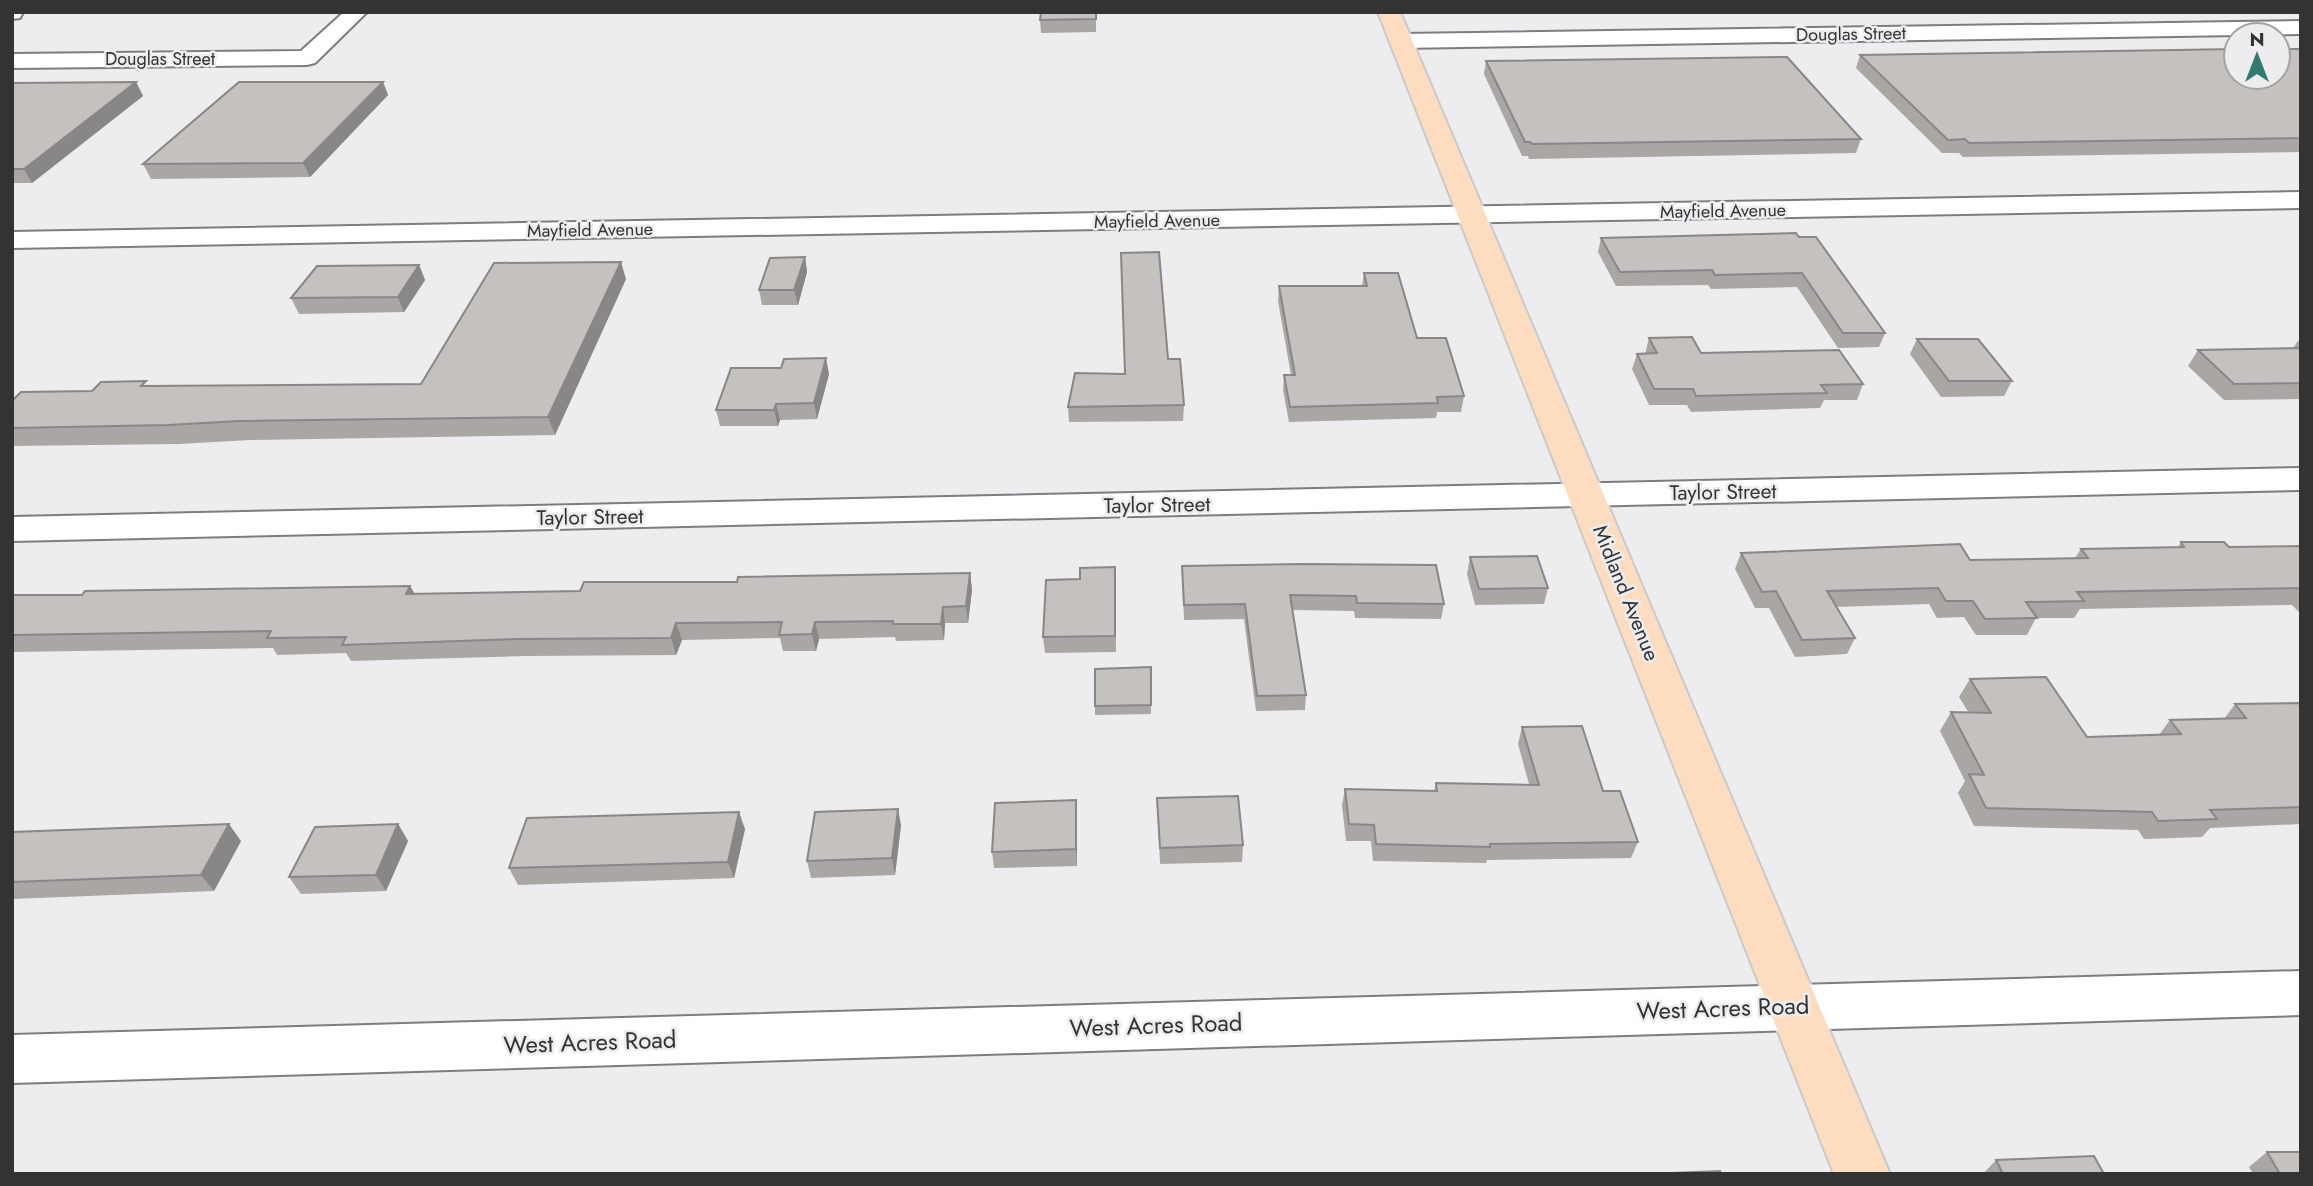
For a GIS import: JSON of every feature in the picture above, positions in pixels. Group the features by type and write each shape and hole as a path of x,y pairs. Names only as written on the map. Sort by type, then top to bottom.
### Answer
{"main road":[{"name":"Midland Avenue","path":"1395,27 1862,1174"}],"street":[{"name":"Douglas Street","path":"12,61 307,58 357,12"},
{"name":"Douglas Street","path":"1395,27 2301,27"},
{"name":"Mayfield Avenue","path":"12,240 2301,200"},
{"name":"Taylor Street","path":"12,529 2301,479"},
{"name":"West Acres Road","path":"12,1059 2301,993"}],"building":[{"path":"1041,12 1096,12 1096,19 1040,20"},
{"path":"2222,49 2222,91 2292,91 2292,49 2301,49 2301,138 1969,143 1965,139 1948,140 1860,55"},
{"path":"1787,57 1861,139 1532,144 1525,142 1486,61"},
{"path":"136,82 24,169 12,169 12,83"},
{"path":"239,82 383,82 303,163 143,164"},
{"path":"1796,233 1799,237 1816,237 1885,333 1843,333 1802,273 1715,275 1712,270 1620,272 1601,238"},
{"path":"1159,252 1168,359 1180,359 1184,405 1068,407 1075,373 1125,374 1121,253"},
{"path":"805,257 794,290 759,290 770,258"},
{"path":"621,262 548,417 239,421 12,428 12,401 21,392 92,391 101,382 146,381 141,386 421,384 494,263"},
{"path":"419,265 398,297 291,298 317,266"},
{"path":"1364,273 1398,273 1417,338 1446,338 1464,396 1437,397 1438,403 1290,407 1284,375 1295,375 1279,286 1367,286"},
{"path":"1692,337 1701,353 1839,350 1863,384 1821,385 1827,393 1696,396 1693,389 1654,389 1637,354 1657,353 1649,338"},
{"path":"1917,339 1978,339 2012,381 1949,381"},
{"path":"2301,348 2301,383 2234,384 2198,350"},
{"path":"826,358 814,403 776,404 774,410 716,410 731,368 781,368 784,359"},
{"path":"2181,542 2224,542 2229,547 2301,546 2301,588 2077,592 2084,601 2026,602 2037,618 1985,619 1973,601 1946,601 1938,588 1827,591 1855,638 1802,640 1776,591 1762,592 1741,553 1960,544 1970,560 2088,558 2081,549 2184,547"},
{"path":"1537,556 1548,588 1479,589 1470,557"},
{"path":"1436,565 1444,604 1357,603 1356,596 1290,595 1306,695 1257,696 1245,604 1184,605 1182,566"},
{"path":"1115,567 1115,636 1043,637 1046,580 1080,579 1080,568"},
{"path":"970,573 966,606 943,607 941,624 893,624 893,621 815,622 812,634 779,635 782,622 676,623 671,638 519,639 342,645 346,637 267,638 271,631 12,635 12,595 82,595 85,591 410,586 406,594 580,591 584,582 737,582 738,577"},
{"path":"1151,667 1151,705 1095,706 1095,669"},
{"path":"2046,677 2087,737 2181,734 2170,720 2246,718 2235,704 2301,703 2301,807 2210,810 2217,819 2158,821 2152,812 1986,808 1969,774 1984,775 1951,712 1991,713 1970,679"},
{"path":"1582,726 1603,791 1620,791 1638,842 1490,844 1490,847 1376,844 1374,825 1349,824 1345,789 1437,791 1436,783 1539,785 1522,727"},
{"path":"1238,796 1243,845 1160,848 1157,798"},
{"path":"1076,800 1076,849 992,852 995,803"},
{"path":"898,809 892,858 807,861 815,812"},
{"path":"739,812 728,862 509,868 527,818"},
{"path":"229,824 201,875 12,882 12,832"},
{"path":"398,824 376,875 289,877 315,827"},
{"path":"2267,1152 2301,1152 2301,1174 2280,1174"},
{"path":"2094,1156 2104,1174 2003,1174 1996,1160"},
{"path":"1720,1171 1721,1174 1646,1174"}]}
